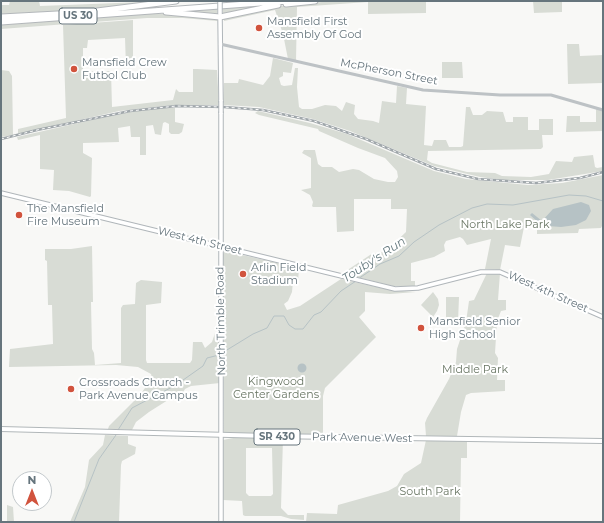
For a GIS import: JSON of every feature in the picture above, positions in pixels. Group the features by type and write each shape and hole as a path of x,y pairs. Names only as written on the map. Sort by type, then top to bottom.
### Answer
{"highway":[{"path":"97,11 176,1"},
{"name":"US 30","path":"1,16 248,1"},
{"name":"US 30","path":"1,23 288,1"},
{"path":"131,12 164,12 220,16 278,5 315,1"}],"main road":[{"path":"220,1 220,44"},
{"name":"North Trimble Road","path":"220,44 220,247 222,366 221,522"},
{"name":"West 4th Street","path":"1,193 395,288 413,289 481,272 498,272 510,275 603,317"},
{"name":"Park Avenue West","path":"1,429 221,435 603,441"}],"street":[{"name":"McPherson Street","path":"220,44 423,90 551,95 603,110"}],"green space":[{"path":"10,1 39,1 40,6 169,1 97,9 1,14 1,5 9,5"},
{"path":"332,1 426,1 426,13 368,14 368,2 297,7 296,61 288,59 283,34 275,10 224,21 224,18 271,7"},
{"path":"533,1 562,1 562,12 534,13"},
{"path":"274,4 224,14 223,13 223,8"},
{"path":"217,8 217,14 171,11"},
{"path":"147,14 174,14 217,19 217,21 183,18 147,18 1,29 1,25"},
{"name":"Mansfield Crew Futbol Club","path":"133,20 133,67 126,67 125,38 88,40 87,48 83,48 83,71 111,71 112,107 173,100 176,89 179,92 193,92 193,69 217,70 219,105 174,105 119,111 18,134 18,129 66,118 63,25"},
{"path":"567,44 579,44 580,56 603,55 603,83 568,84"},
{"path":"273,58 293,63 291,73 283,72 283,76 279,78 281,85 292,85 295,68 298,68 297,87 299,107 302,109 312,109 325,105 336,106 342,111 346,102 355,105 354,114 358,119 379,123 382,101 396,103 397,86 407,88 406,104 426,106 424,145 432,146 434,140 446,140 449,147 463,146 466,107 470,107 473,115 482,115 487,111 503,112 506,122 513,122 513,117 528,117 528,130 539,130 539,119 553,119 553,135 542,135 543,147 541,149 428,151 427,160 432,163 467,172 495,173 502,176 531,177 549,174 556,161 572,162 574,157 593,155 595,167 603,167 603,171 548,180 503,180 480,177 434,166 350,131 313,119 259,107 223,105 224,83 238,83 239,79 263,85 270,76"},
{"path":"442,62 462,62 463,78 442,78"},
{"path":"1,70 9,71 12,76 13,135 1,137"},
{"path":"175,108 175,122 184,124 182,132 179,134 171,134 169,132 169,124 165,122 163,123 161,135 155,134 153,125 146,126 146,155 140,155 140,137 131,137 130,126 118,128 119,142 83,143 83,153 92,158 90,197 69,191 53,190 54,170 40,169 40,135 18,140 17,137 130,112"},
{"path":"596,109 603,111 603,131 566,132 567,116 580,116 580,122 596,122"},
{"name":"North Lake Park","path":"258,111 310,123 347,134 434,171 466,179 528,185 562,183 603,175 603,224 601,228 579,229 578,233 537,234 537,227 524,227 520,247 505,245 500,270 485,269 491,239 467,245 460,237 446,241 444,245 445,251 434,257 411,263 411,281 415,281 415,286 392,286 346,274 349,269 373,253 380,253 388,249 406,232 407,209 391,209 391,199 354,199 354,231 337,232 336,207 313,207 313,202 310,195 301,190 311,188 311,158 302,153 304,150 315,150 318,164 322,167 332,167 339,172 353,169 359,170 374,179 388,182 395,182 398,177 397,171 385,158 358,148 319,131 318,129 255,113"},
{"path":"92,246 92,349 94,353 95,365 121,363 121,308 123,305 135,304 136,283 141,280 162,282 161,303 146,305 147,363 190,363 192,360 193,342 202,342 205,348 212,342 215,333 219,333 220,383 191,386 185,389 179,399 168,400 149,412 136,422 132,430 108,429 109,426 140,395 152,378 151,374 138,367 116,365 9,367 10,349 53,344 52,305 48,305 47,261 45,260 45,249 71,249"},
{"name":"Kingwood Center Gardens","path":"225,251 299,268 298,282 293,281 292,292 288,301 284,304 287,310 300,306 341,279 390,290 416,292 390,294 365,292 365,311 359,317 376,337 325,388 323,396 323,435 240,434 224,432 223,254"},
{"name":"Middle Park","path":"487,273 500,273 498,300 506,300 506,310 501,311 497,321 495,353 498,358 497,380 505,380 505,391 471,393 466,395 461,412 457,436 426,436 425,423 427,418 449,379 456,362 457,349 466,322 469,301 474,300"},
{"path":"433,292 438,299 439,305 433,317 421,305"},
{"path":"446,297 459,297 458,322 446,321"},
{"path":"105,435 128,436 128,444 136,447 135,454 122,461 121,465 119,522 70,522 85,487 89,460 103,445"},
{"path":"238,437 283,438 281,508 288,515 304,515 304,520 291,519 281,516 245,516 243,515 242,501 223,500 223,440","holes":["246,448 272,448 273,494 271,496 249,496 246,493"]},
{"name":"South Park","path":"426,440 467,441 467,458 461,458 460,522 306,522 307,513 337,514 338,505 388,491 397,486 404,474 421,463"},
{"path":"7,505 12,507 14,522 7,522"}],"shaded area":[{"path":"581,202 589,205 591,211 586,220 576,225 561,227 548,226 538,222 530,215 532,213 542,221 553,209"},
{"path":"300,364 304,364 306,368 304,372 300,372 298,370 298,366"}],"waterway":[{"name":"Touby's Run","path":"358,279 380,264 399,256 414,242 439,225 472,208 487,204 513,205 569,195 586,196 603,201"},
{"name":"Touby's Run","path":"222,353 253,334 267,328 274,316 284,316 289,325 295,329 303,329 314,315 321,312 341,291 356,281"},
{"name":"Touby's Run","path":"118,430 132,408 176,385 203,366 207,358 219,355"},
{"name":"Touby's Run","path":"74,522 99,459 116,435"}],"railway":[{"path":"1,139 130,111 176,106 224,107 263,110 314,121 366,139 436,169 478,179 536,183 580,178 603,172"}],"place":[{"name":"Mansfield First Assembly Of God","path":"259,28"},
{"name":"Mansfield Crew Futbol Club","path":"74,69"},
{"name":"The Mansfield Fire Museum","path":"19,215"},
{"name":"Arlin Field Stadium","path":"243,274"},
{"name":"Mansfield Senior High School","path":"421,328"},
{"name":"Crossroads Church - Park Avenue Campus","path":"71,389"}]}
